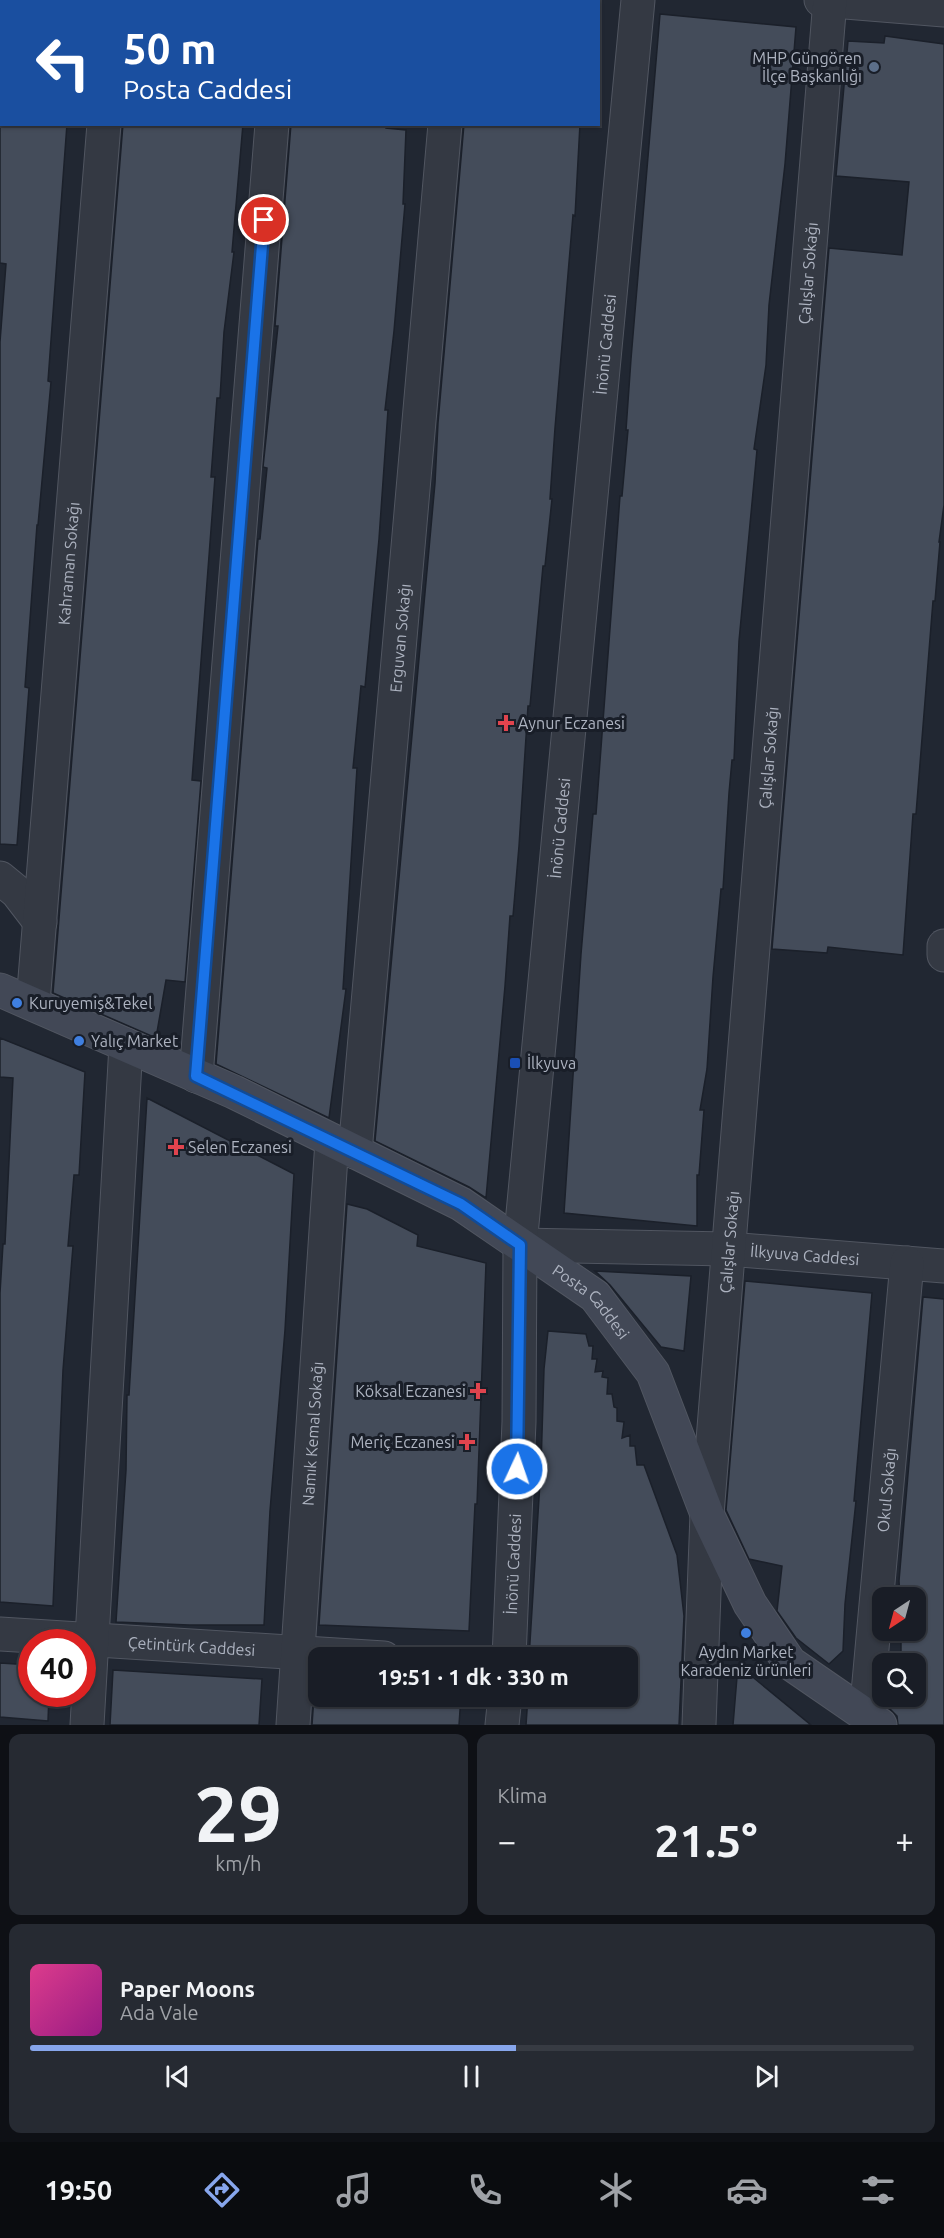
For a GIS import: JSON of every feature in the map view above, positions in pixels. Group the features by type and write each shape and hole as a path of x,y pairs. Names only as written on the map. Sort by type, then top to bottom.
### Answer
{"main road":[{"name":"Posta Caddesi","path":"0,990 196,1076 461,1204 595,1296 653,1373 707,1514 750,1604 790,1663 873,1720"}],"street":[{"name":"İnönü Caddesi","path":"509,1647 519,1422 520,1245 638,0"},
{"path":"827,0 944,10"},
{"name":"Çalışlar Sokağı","path":"699,1725 707,1514 827,0"},
{"name":"Kahraman Sokağı","path":"33,1003 104,126"},
{"path":"196,1076 272,126"},
{"name":"Erguvan Sokağı","path":"344,1147 446,126"},
{"path":"0,878 17,892 39,922"},
{"path":"944,946 944,955"},
{"path":"93,1629 126,1045"},
{"name":"Namık Kemal Sokağı","path":"292,1725 344,1147"},
{"name":"İlkyuva Caddesi","path":"520,1245 728,1249 944,1266"},
{"name":"Okul Sokağı","path":"873,1720 907,1263"},
{"name":"Çetintürk Caddesi","path":"0,1634 18,1635"},
{"name":"Çetintürk Caddesi","path":"96,1640 308,1653"},
{"path":"87,1725 88,1707"},
{"path":"502,1725 504,1707"}],"building":[{"path":"660,14 796,27 785,164 769,305 766,365 754,449 757,450 739,641 734,760 732,760 729,793 707,1069 700,1110 704,1110 699,1175 697,1175 697,1226 564,1213 581,954 593,814 596,814"},
{"path":"885,36 944,44 944,505 935,601 933,601 916,814 913,814 903,955 828,947 827,953 772,949 829,248 902,255 909,182 836,176 848,41 884,43"},
{"path":"0,126 67,126 48,381 51,382 37,525 25,687 29,688 17,845 0,844 0,342 6,264 0,263"},
{"path":"123,126 243,126 232,252 234,252 224,332 220,398 217,398 211,477 215,477 192,780 201,781 185,982 166,980 156,1038 53,993"},
{"path":"291,126 386,126 386,128 406,130 403,204 405,204 385,410 388,410 379,539 365,687 361,686 353,768 357,768 343,989 346,989 329,1118 216,1064 258,539 260,539 267,468 263,467 278,326 275,326"},
{"path":"464,126 580,126 575,216 573,215 555,428 550,499 552,499 545,566 543,566 530,706 528,706 519,846 513,916 510,916 486,1198 469,1187 375,1141 435,483 438,423"},
{"path":"0,1038 85,1072 79,1175 74,1175 68,1246 73,1246 63,1370 53,1606 0,1602 0,1293 3,1244 5,1244 13,1078 0,1077"},
{"path":"147,1098 294,1174 264,1625 116,1622 126,1470 127,1395 129,1395"},
{"path":"347,1204 367,1209 418,1235 417,1246 486,1263 477,1504 475,1504 469,1631 319,1625"},
{"path":"595,1271 691,1276 684,1351 661,1347 610,1285"},
{"path":"745,1281 872,1293 854,1501 856,1501 845,1604 843,1651 829,1664 796,1638 777,1611 782,1566 749,1559 726,1510"},
{"path":"923,1297 944,1299 944,1725 898,1725 897,1716 888,1707 926,1707 926,1653 893,1653 901,1652 901,1641 926,1641 926,1587 899,1587"},
{"path":"548,1331 586,1334 589,1346 593,1346 592,1359 597,1359 595,1372 603,1371 602,1377 608,1378 607,1394 612,1394 614,1407 617,1408 617,1421 624,1422 622,1438 630,1435 630,1446 635,1446 637,1465 644,1465 677,1555 684,1616 679,1725 526,1725 527,1707 638,1707 638,1647 530,1647 541,1466 544,1369"},
{"path":"0,1663 18,1664 18,1707 49,1707 48,1721 0,1717"},
{"path":"738,1665 811,1725 733,1725"},
{"path":"113,1670 262,1679 259,1725 110,1725"},
{"path":"313,1707 460,1707 459,1725 312,1725"}],"place":[{"name":"MHP Güngören İlçe Başkanlığı","path":"874,67"},
{"name":"Aynur Eczanesi","path":"506,723"},
{"name":"Kuruyemiş&Tekel","path":"17,1003"},
{"name":"Yalıç Market","path":"79,1041"},
{"name":"İlkyuva","path":"515,1063"},
{"name":"Selen Eczanesi","path":"176,1147"},
{"name":"Köksal Eczanesi","path":"478,1391"},
{"name":"Meriç Eczanesi","path":"467,1442"},
{"name":"Aydın Market Karadeniz ürünleri","path":"746,1633"}],"route":[{"path":"264,220 196,1076 234,1092 461,1204 520,1245 517,1469"}]}
